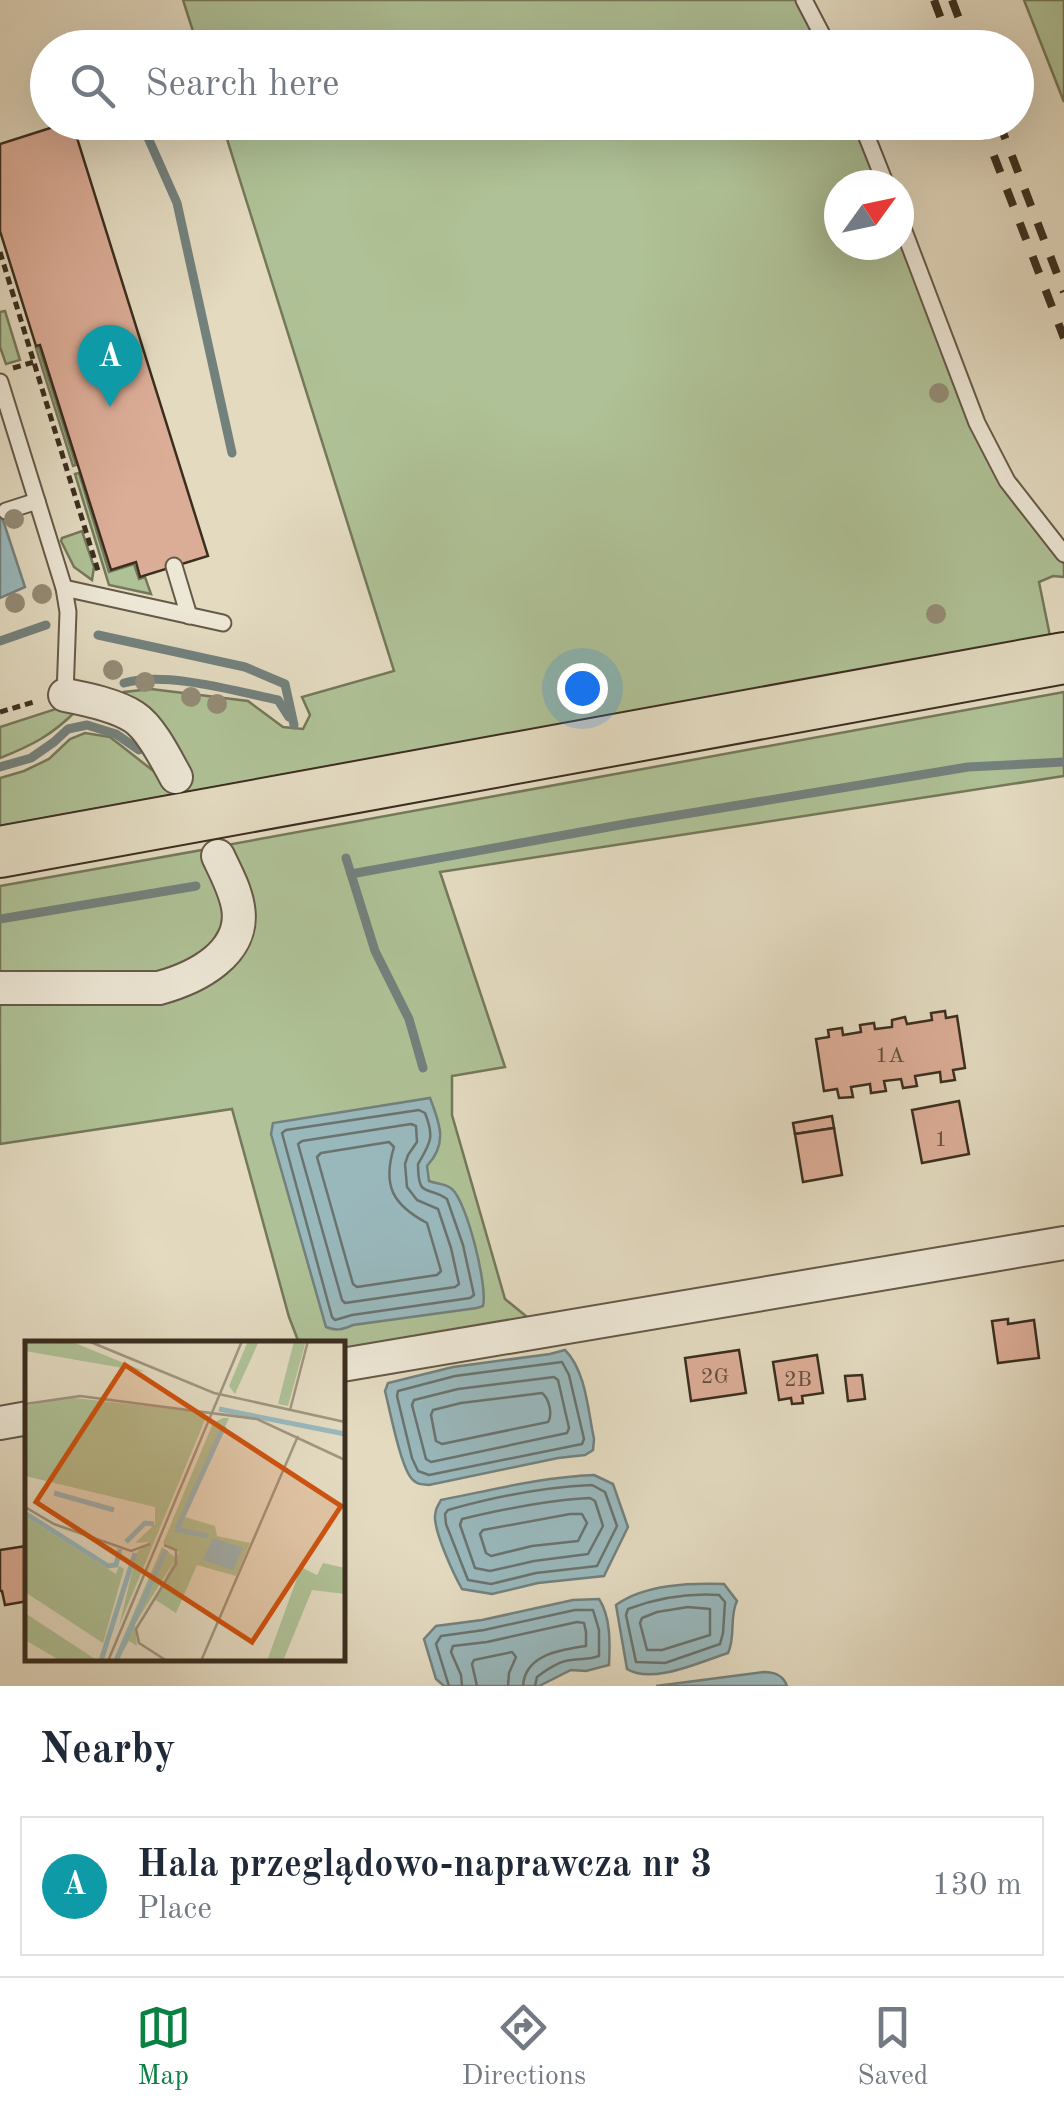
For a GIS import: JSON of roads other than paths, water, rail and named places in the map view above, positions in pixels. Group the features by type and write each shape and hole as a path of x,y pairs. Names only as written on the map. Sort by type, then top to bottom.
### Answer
{"main road":[{"path":"0,852 1061,659"}],"street":[{"path":"65,695 94,701 136,718 176,777"},
{"path":"0,988 159,988 201,972 225,954 239,918 233,887 218,856"},
{"path":"345,1364 1064,1243"},
{"path":"0,1423 25,1419"}],"lane":[{"path":"804,0 820,30"},
{"path":"868,140 880,170"},
{"path":"914,257 984,437 1007,481 1064,554"},
{"path":"0,382 64,588 68,612 65,695"},
{"path":"6,511 37,501"},
{"path":"174,566 190,616"},
{"path":"64,588 223,623"}],"water":[{"path":"0,511 25,587 0,598"},
{"path":"430,1098 440,1141 427,1166 429,1181 452,1189 464,1210 479,1264 483,1306 339,1329 326,1327 271,1134 273,1123"},
{"path":"565,1350 582,1380 593,1450 585,1455 429,1485 413,1480 396,1439 385,1391 388,1383 453,1367"},
{"path":"594,1475 613,1484 628,1527 604,1576 538,1583 492,1594 462,1589 438,1532 435,1516 441,1500 536,1481"},
{"path":"724,1584 737,1601 728,1653 663,1673 627,1669 616,1605 654,1589"},
{"path":"599,1599 608,1622 609,1665 571,1670 539,1686 444,1686 436,1679 424,1639 436,1626 573,1600"},
{"path":"764,1672 778,1675 787,1686 656,1686"}],"waterway":[{"path":"149,140 177,203 232,453"},
{"path":"0,641 46,625"},
{"path":"98,635 245,667 285,684 294,725"},
{"path":"124,683 160,679 221,688 278,700 289,717"},
{"path":"0,767 31,758 68,729 87,725 116,734 139,750"},
{"path":"351,874 968,767 1064,762"},
{"path":"346,858 375,951 409,1019 423,1068"},
{"path":"0,919 196,886"}],"railway":[{"path":"934,0 945,30"},
{"path":"952,0 963,30"},
{"path":"988,140 1064,338"},
{"path":"1006,140 1064,292"}],"place":[{"name":"Hala przeglądowo-naprawcza nr 3","path":"110,407"}]}
